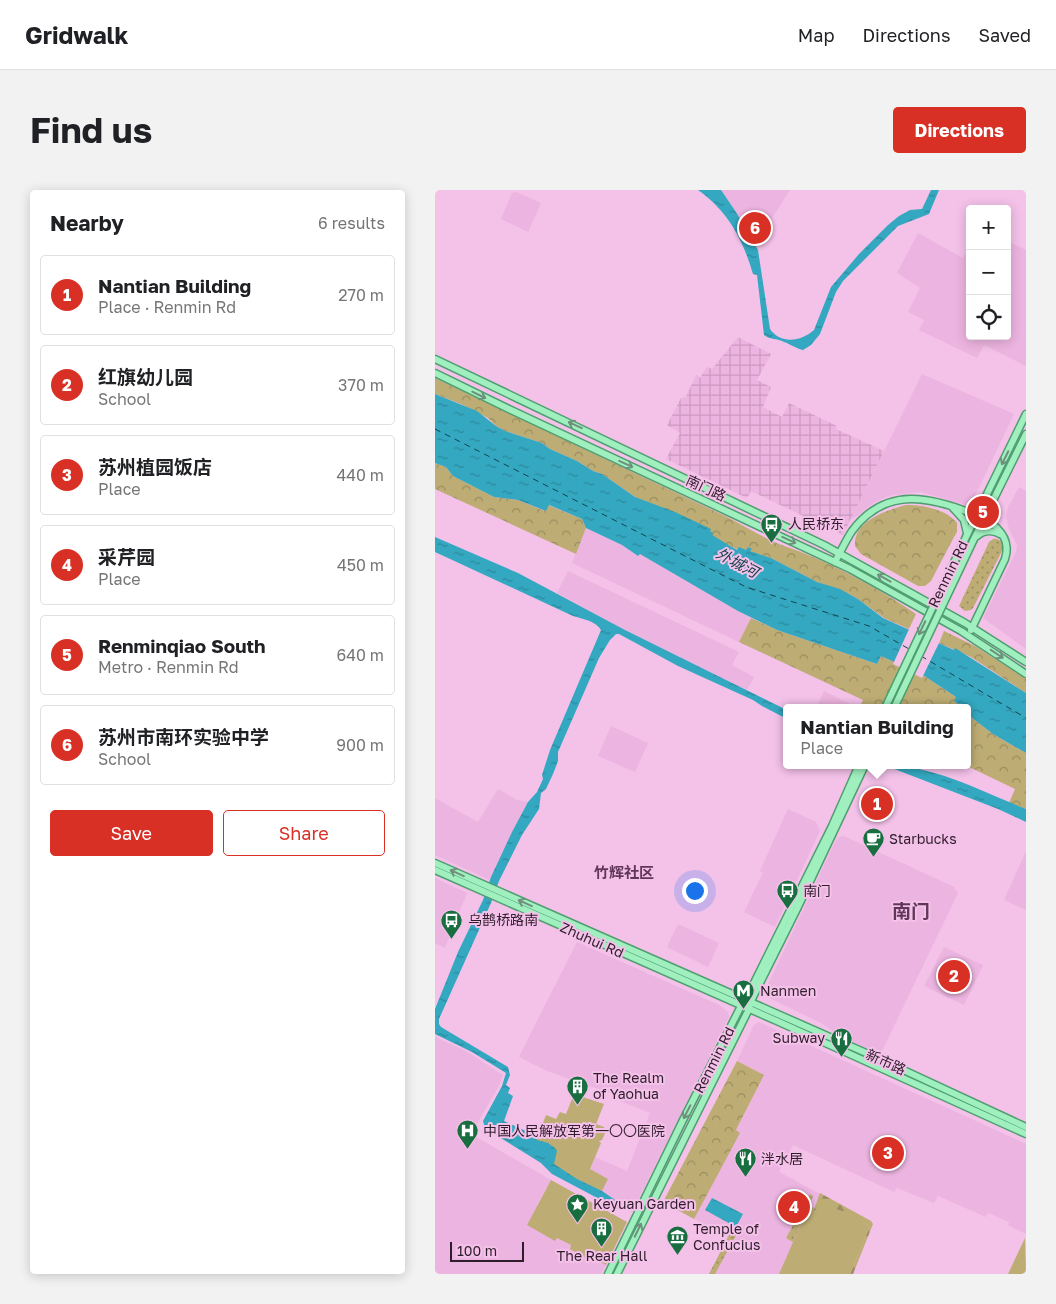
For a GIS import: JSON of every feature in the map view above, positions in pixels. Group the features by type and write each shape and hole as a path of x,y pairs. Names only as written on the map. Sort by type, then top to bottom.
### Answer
{"main road":[{"name":"南门路","path":"435,359 840,553 972,628 1026,662"},
{"name":"南门路","path":"435,373 537,423 835,562 968,635 1026,674"},
{"name":"Renmin Rd","path":"887,704 1026,414"},
{"name":"Renmin Rd","path":"897,704 974,539 1026,434"},
{"path":"835,562 855,528 882,506 910,498 921,498 946,503 977,515"},
{"path":"946,503 964,520 967,529 966,537"},
{"path":"968,635 1005,559 1008,548 1006,539 996,526 985,519"},
{"path":"974,539 987,531 996,532 1006,539"},
{"name":"Renmin Rd","path":"617,1274 747,1005 857,769"},
{"name":"Renmin Rd","path":"608,1274 686,1114 747,1005 809,885 863,769"},
{"name":"Zhuhui Rd","path":"435,863 484,889 494,898 747,1005"},
{"name":"Zhuhui Rd","path":"435,870 484,889 497,891 747,1005"},
{"name":"新市路","path":"747,1005 874,1057 1026,1127"},
{"name":"新市路","path":"747,1005 1026,1134"}],"shaded area":[{"path":"721,190 790,190 755,245"},
{"path":"516,192 541,203 528,232 501,219 512,193"},
{"path":"918,233 963,258 966,253 966,340 1011,340 1011,243 1026,250 1026,366 984,345 977,358 919,330 924,320 908,312 920,288 897,273"},
{"path":"738,337 771,354 757,380 771,387 763,407 782,417 789,403 837,426 836,429 884,451 843,535 751,491 747,498 666,459 680,433 667,425 681,398 686,397 696,375 700,378 706,368 712,369"},
{"path":"922,374 1014,414 975,496 970,504 966,505 921,492 892,495 875,502 851,519"},
{"path":"1019,487 1026,491 1026,649 983,618 1016,552 1017,545 1009,529 1006,516 1008,507"},
{"path":"586,528 622,545 638,556 640,553 751,618 739,642 572,563"},
{"path":"568,571 739,652 732,665 754,677 747,690 625,630 557,593"},
{"path":"824,691 850,704 818,704"},
{"path":"611,726 648,743 635,772 598,756"},
{"path":"498,789 517,800 528,802 490,880 435,855 435,798 478,822"},
{"path":"788,809 816,822 820,831 775,927 744,912 763,873 760,871"},
{"path":"844,836 954,887 958,893 880,1055 843,1038 821,1023 763,995 836,840"},
{"path":"1026,851 1026,910 1004,900"},
{"path":"435,878 467,893 445,948 435,943"},
{"path":"678,924 719,943 708,967 667,947"},
{"path":"577,942 719,1005 728,1012 729,1017 632,1212 602,1191 608,1179 590,1170 595,1157 627,1171 650,1113 620,1101 621,1097 547,1071 519,1057"},
{"path":"944,947 983,965 964,1005 924,986"},
{"path":"759,1022 1026,1144 1026,1234 1008,1225 1009,1222 988,1213 986,1217 938,1196 934,1203 897,1188 894,1192 793,1145 779,1172 871,1221 853,1274 709,1274 729,1238 694,1219 739,1133 736,1131 764,1075 737,1061 754,1025"},
{"path":"435,1037 466,1051 503,1075 499,1086 471,1134 551,1180 537,1205 555,1241 557,1238 572,1246 570,1248 586,1257 587,1255 606,1265 601,1274 435,1274"}],"green space":[{"path":"435,378 725,516 772,541 816,558 860,580 916,614 909,629 884,618 849,594 817,582 771,558 750,551 748,547 746,550 738,550 635,497 602,474 577,461 550,449 542,443 505,431 488,418 461,404 435,394"},
{"path":"435,463 446,467 453,476 494,497 518,500 545,511 548,505 582,519 586,528 576,554 435,489"},
{"path":"906,505 941,511 957,523 957,532 931,581 925,586 918,586 861,554 855,546 859,530 865,523 890,510"},
{"path":"993,539 1001,541 1003,549 973,608 965,611 959,606 989,542"},
{"path":"751,618 777,630 877,664 881,656 923,675 956,697 959,704 861,704 863,700 739,642"},
{"path":"944,631 975,646 1026,679 1026,693 971,657 939,643"},
{"path":"971,717 993,734 1026,753 1026,809 1009,803 1015,789 971,768"},
{"path":"737,1061 764,1075 736,1130 740,1133 694,1219 663,1202"},
{"path":"574,1094 604,1104 596,1124 604,1127 606,1131 602,1140 599,1141 601,1143 590,1169 608,1179 602,1191 569,1179 527,1144 533,1133 538,1136 546,1115 556,1119 560,1112 566,1114"},
{"name":"Keyuan Garden","path":"551,1180 627,1222 606,1265 588,1255 586,1258 570,1249 571,1245 557,1238 555,1241 527,1225"},
{"path":"820,1193 871,1221 873,1224 853,1274 850,1274 870,1226 836,1210 829,1209 813,1212"},
{"path":"810,1194 813,1196 793,1242 786,1238"},
{"path":"809,1206 814,1208 813,1211 829,1208 843,1211 870,1226 850,1274 779,1274"},
{"path":"732,1229 738,1232 715,1274 709,1274"},
{"path":"1025,1238 1026,1274 1008,1274"}],"water":[{"path":"698,190 721,190 736,212 758,250 770,329 780,337 792,340 804,337 814,330 831,287 859,254 899,216 910,210 922,209 931,190 939,190 929,214 898,226 843,281 836,292 820,334 811,345 803,350 764,335 757,275 753,274 744,249 733,227 718,207"},
{"name":"外城河","path":"435,394 477,411 505,431 542,443 550,449 577,461 602,474 635,497 675,512 711,529 712,535 737,550 739,547 746,550 748,547 752,549 750,551 771,558 817,582 840,589 858,599 883,618 954,650 955,648 1026,693 1026,753 993,734 971,717 971,704 958,704 954,701 956,697 923,675 881,656 877,664 777,630 738,611 640,554 638,556 622,545 586,528 582,519 549,505 546,511 518,500 494,497 453,476 446,467 435,463"},
{"path":"435,537 518,573 625,630 783,708 783,717 753,700 678,666 616,634 599,658 558,752 558,761 553,774 546,789 541,793 539,809 522,835 499,881 439,1019 441,1027 508,1067 510,1075 506,1085 510,1088 508,1093 513,1096 504,1121 532,1134 537,1140 548,1143 555,1148 557,1151 554,1164 577,1179 602,1191 624,1206 620,1210 552,1174 541,1163 485,1128 483,1121 502,1086 506,1073 472,1052 435,1034 435,1009 458,952 512,832 543,779 542,775 550,750 601,630 593,622 573,616 435,552"},
{"path":"894,769 921,769 957,780 1026,809 1026,822 998,809"},
{"path":"712,1198 743,1214 736,1227 705,1210"}],"pier":[{"path":"910,627 940,641 922,678 893,664"}],"ferry route":[{"path":"435,429 746,587 869,626 909,649"},
{"path":"921,656 1026,718"}],"place":[{"name":"苏州市南环实验中学","path":"755,228"},
{"name":"Renminqiao South","path":"983,512"},
{"name":"人民桥东","path":"772,543"},
{"name":"Nantian Building","path":"877,804"},
{"name":"Starbucks","path":"873,858"},
{"name":"南门","path":"787,910"},
{"name":"乌鹊桥路南","path":"452,939"},
{"name":"红旗幼儿园","path":"954,976"},
{"name":"Nanmen","path":"744,1010"},
{"name":"Subway","path":"841,1057"},
{"name":"The Realm of Yaohua","path":"577,1105"},
{"name":"中国人民解放军第一〇〇医院","path":"467,1150"},
{"name":"苏州植园饭店","path":"888,1153"},
{"name":"泮水居","path":"745,1178"},
{"name":"采芹园","path":"794,1207"},
{"name":"Keyuan Garden","path":"577,1223"},
{"name":"The Rear Hall","path":"602,1247"},
{"name":"Temple of Confucius","path":"677,1256"}],"district":[{"name":"竹辉社区","path":"624,873"},
{"name":"南门","path":"911,911"}]}
